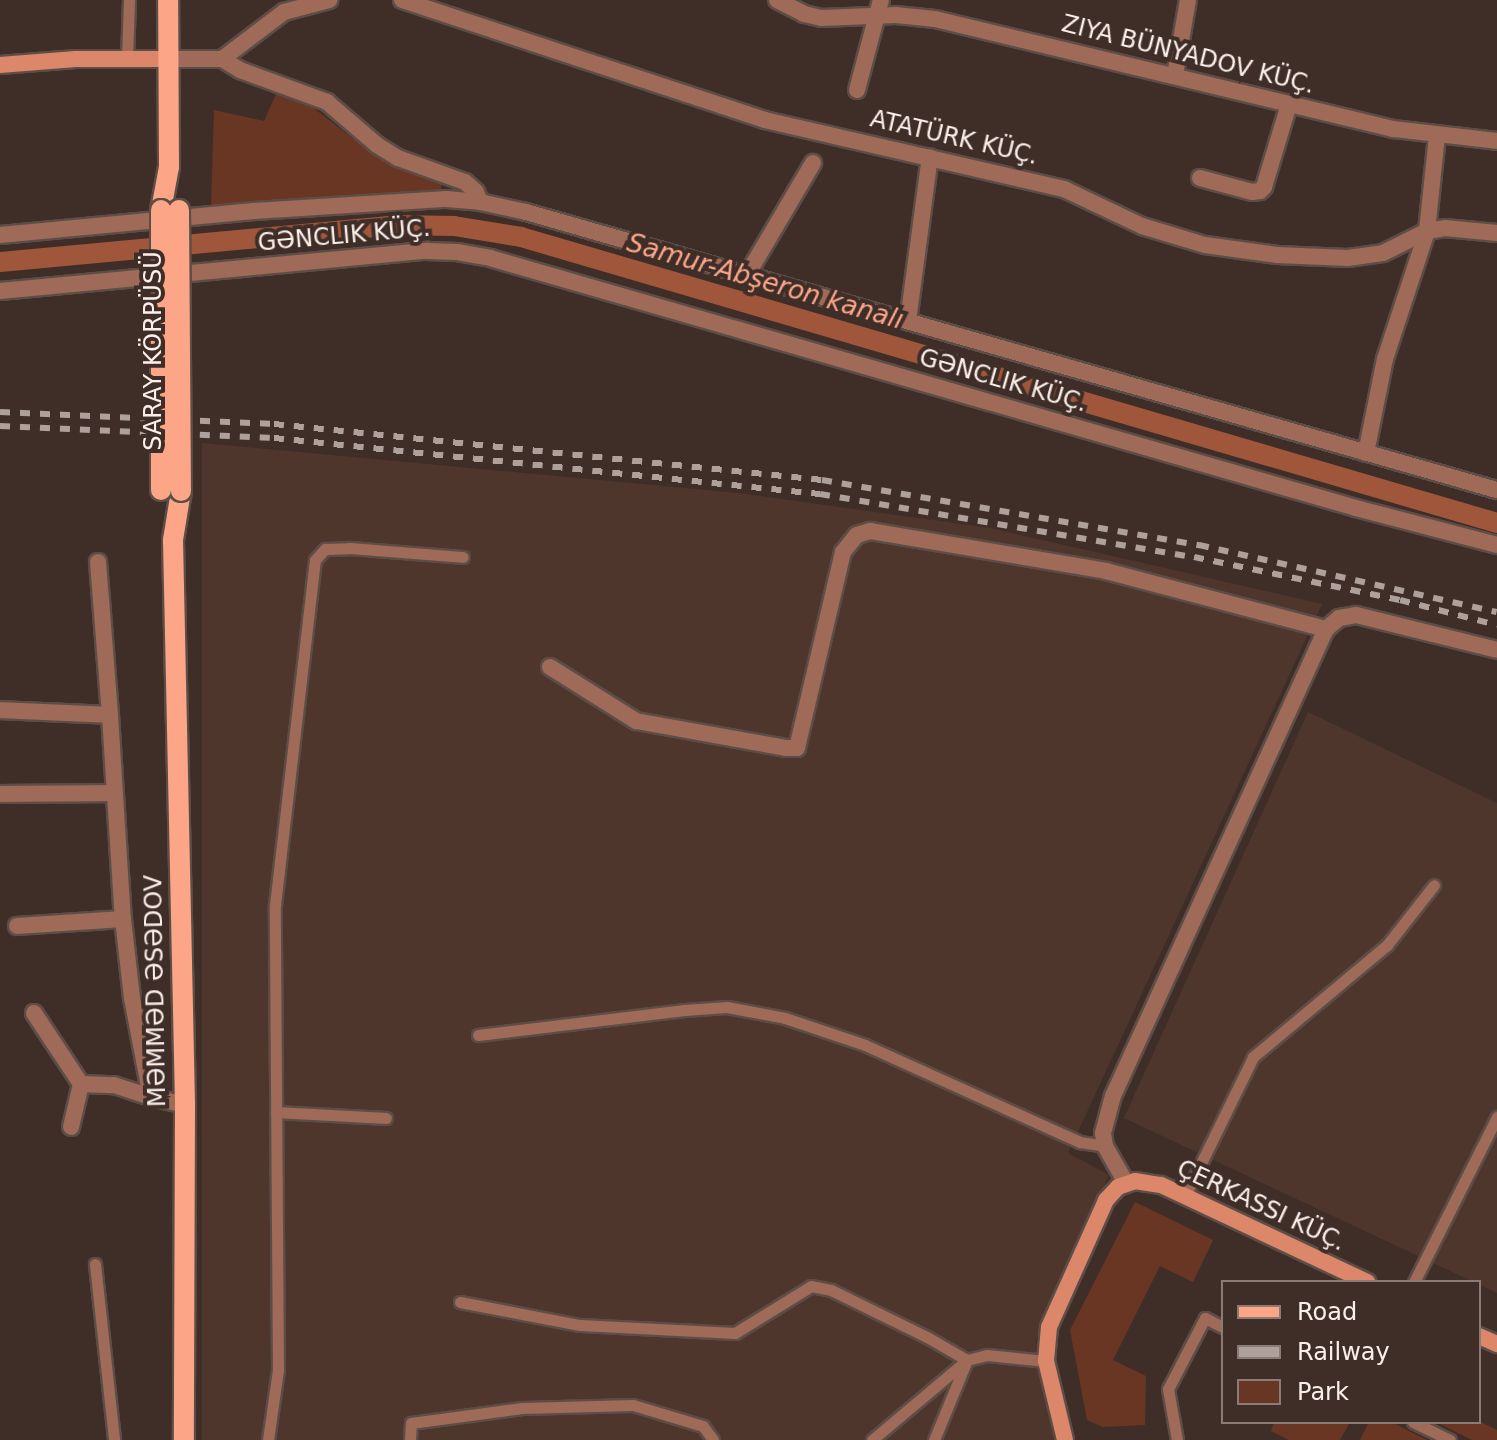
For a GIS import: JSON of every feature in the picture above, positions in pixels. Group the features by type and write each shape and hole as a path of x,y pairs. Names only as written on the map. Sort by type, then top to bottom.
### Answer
{"main road":[{"name":"SARAY KÖRPÜSÜ","path":"168,0 171,490"},
{"name":"MƏMMƏD ƏSƏDOV","path":"171,490 185,1105 184,1440"}],"street":[{"path":"0,65 127,58 222,59 284,12 329,0"},
{"name":"ATATÜRK KÜÇ.","path":"402,0 765,120 1064,189 1142,226 1218,248 1277,255 1364,257 1401,247 1427,231 1464,227 1497,233"},
{"name":"ZIYA BÜNYADOV KÜÇ.","path":"777,0 804,14 821,18 879,8 1437,136 1497,141"},
{"path":"1175,75 1188,0"},
{"path":"857,90 879,8"},
{"name":"GƏNCLIK KÜÇ.","path":"222,59 240,70 327,102 377,145 398,158 465,182 476,192 480,202 747,275 1497,490"},
{"path":"1200,178 1252,192 1260,191 1264,187 1289,104"},
{"path":"1366,453 1385,359 1427,231 1437,136"},
{"path":"908,321 930,157"},
{"path":"747,275 813,163"},
{"path":"0,235 254,211 447,199 480,202"},
{"name":"GƏNCLIK KÜÇ.","path":"0,291 427,251 490,258 1356,508 1497,545"},
{"path":"550,667 636,721 797,748 843,552 857,535 870,531 1106,571 1326,629"},
{"path":"98,562 123,919 132,998 151,1097"},
{"path":"1126,1183 1105,1146 1105,1120 1113,1096 1326,629 1339,618 1356,615 1497,650"},
{"path":"0,710 110,715"},
{"path":"0,794 114,793"},
{"path":"17,926 123,919"},
{"path":"34,1013 81,1084 71,1127"},
{"path":"81,1084 114,1085 185,1105"},
{"path":"1065,1440 1046,1361 1047,1341 1055,1308 1106,1200 1126,1183 1153,1183 1185,1196 1363,1280"}],"lane":[{"path":"127,58 129,0"},
{"path":"268,1440 278,1370 275,905 315,560 325,549 337,548 463,557"},
{"path":"1185,1196 1253,1057 1387,945 1434,885"},
{"path":"478,1035 727,1007 770,1015 865,1045 1080,1142 1105,1146"},
{"path":"276,1112 386,1118"},
{"path":"1415,1280 1497,1117"},
{"path":"95,1264 114,1440"},
{"path":"460,1302 580,1325 735,1333 811,1286 831,1290 967,1360"},
{"path":"1177,1440 1168,1389 1205,1318 1221,1326"},
{"path":"872,1440 967,1360 987,1355 1046,1361"},
{"path":"934,1440 967,1360"},
{"path":"410,1440 411,1423 522,1408 633,1405 703,1426 713,1440"},
{"path":"1417,1424 1450,1440"}],"shaded area":[{"path":"202,443 738,493 990,528 1322,604 1068,1153 1109,1175 1036,1340 1055,1440 202,1440"},
{"path":"1308,712 1497,803 1497,1293 1481,1285 1481,1280 1469,1280 1124,1118"}],"green space":[{"path":"276,94 311,106 374,155 400,169 442,182 440,194 211,205 214,110 264,121"},
{"path":"1135,1202 1213,1240 1193,1282 1160,1266 1113,1360 1146,1376 1145,1425 1103,1427 1087,1420 1070,1330"},
{"path":"1481,1422 1497,1430 1497,1440 1472,1440 1440,1424"},
{"path":"1273,1424 1349,1424 1340,1440 1289,1440 1271,1431"},
{"path":"1368,1424 1395,1424 1427,1440 1360,1440"}],"waterway":[{"name":"Samur-Abşeron kanalı","path":"0,262 397,225 454,226 521,237 1497,523"}],"railway":[{"path":"0,412 274,424 822,480 1199,545 1497,612"},
{"path":"0,426 274,438 820,494 1194,557 1400,600 1497,625"}]}
